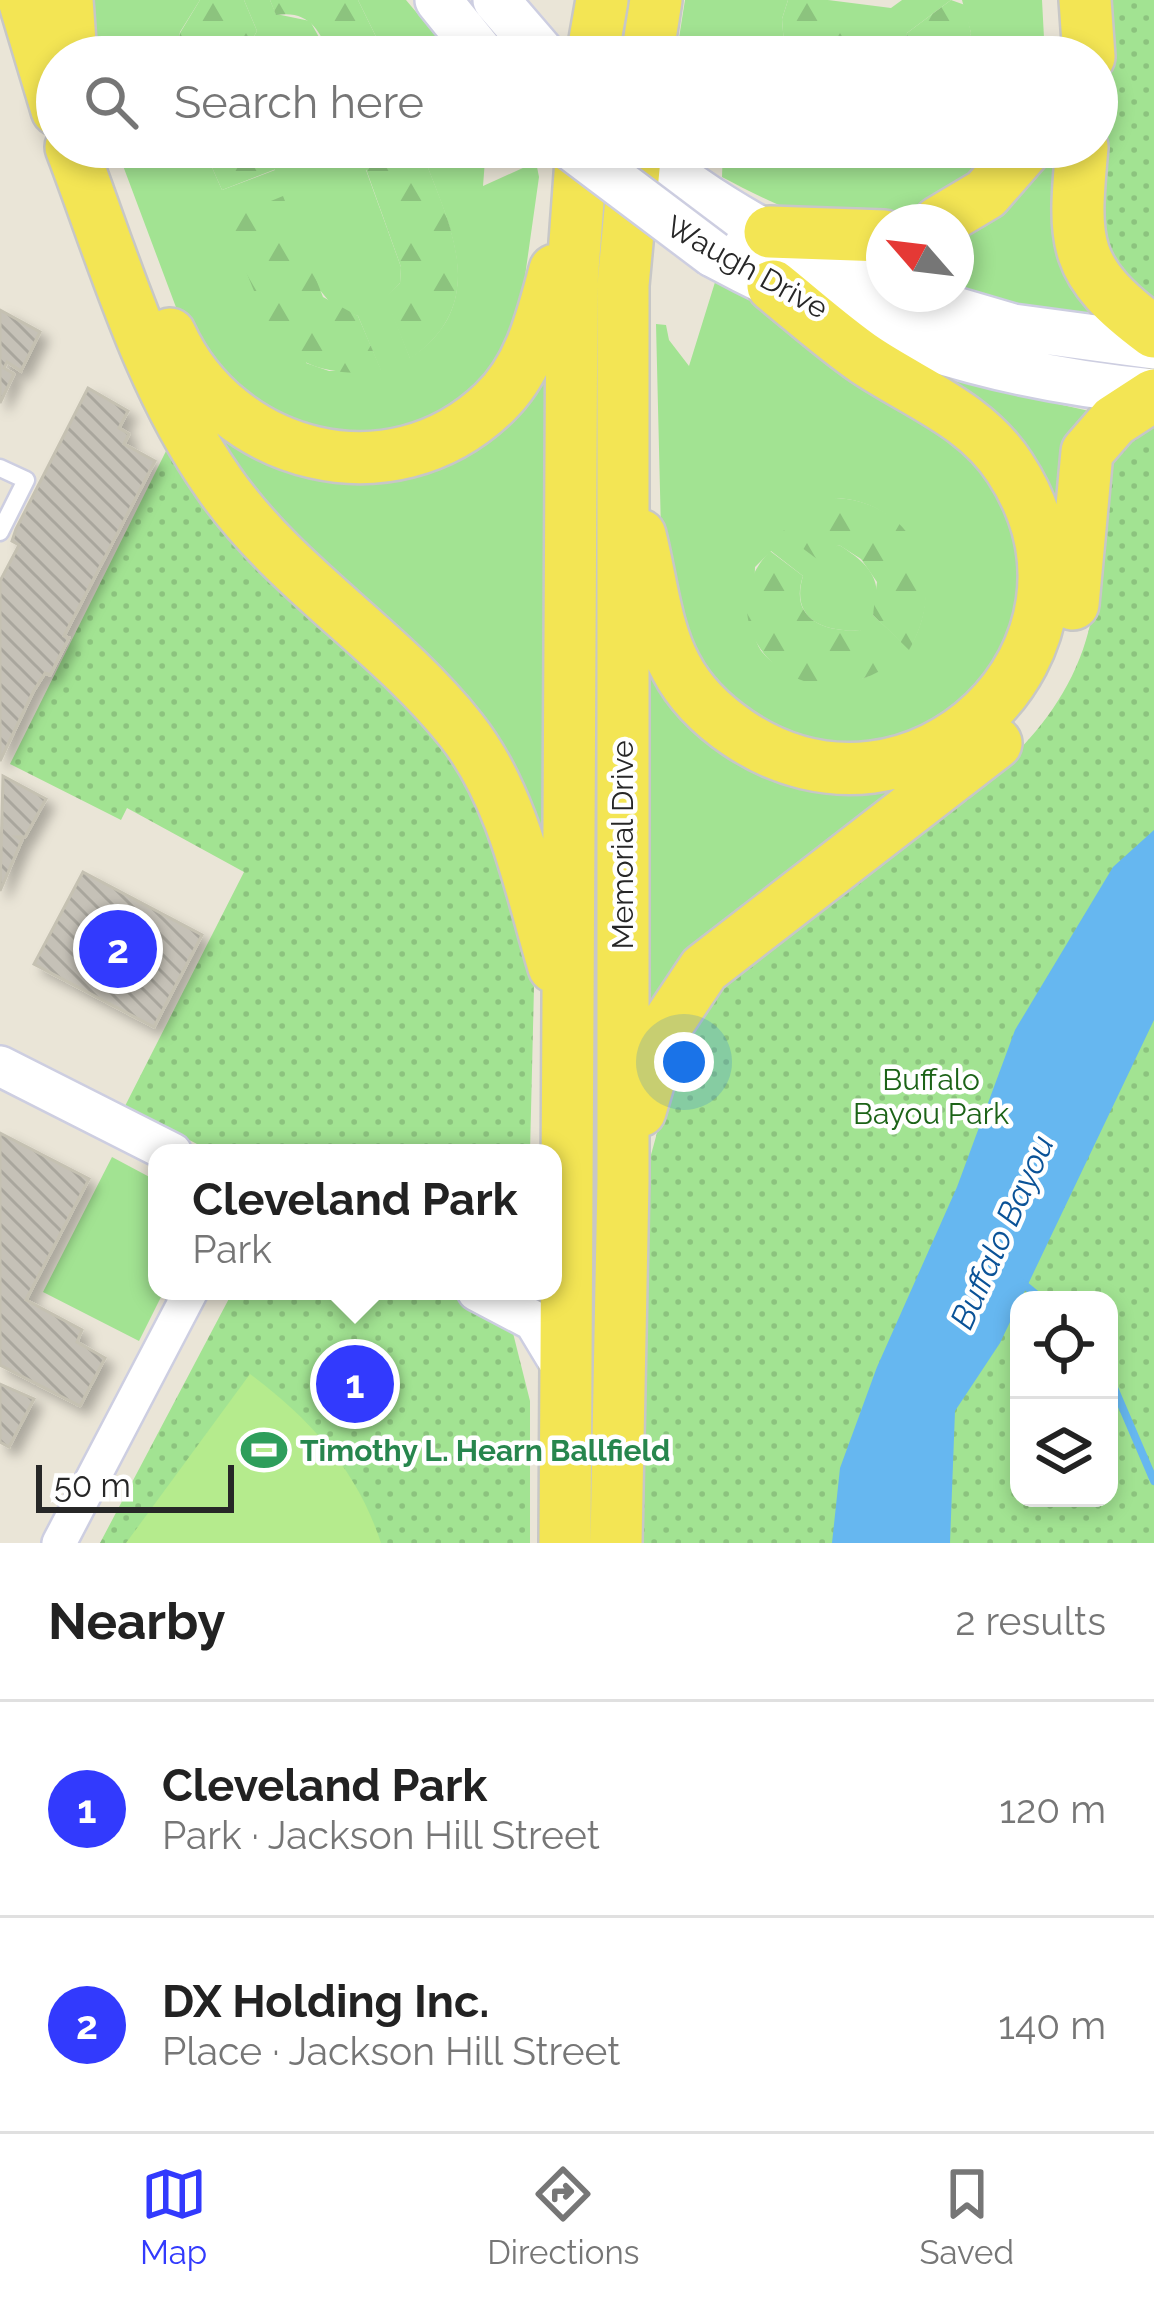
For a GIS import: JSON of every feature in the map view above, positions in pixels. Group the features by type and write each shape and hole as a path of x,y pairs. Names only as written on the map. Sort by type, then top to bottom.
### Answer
{"main road":[{"path":"41,36 67,0"},
{"path":"438,0 467,36"},
{"path":"1053,0 1057,36"},
{"path":"1085,0 1088,36"},
{"path":"502,8 526,36"},
{"path":"79,168 167,396 218,482 289,563 436,701 485,765 518,842 569,1021"},
{"path":"110,168 188,370 212,400 244,427 285,446 338,459 395,457 447,438 494,404 522,368 539,327 575,168"},
{"name":"Memorial Drive","path":"560,1144 569,1021 572,283 577,168"},
{"name":"Waugh Drive","path":"587,168 713,254 865,329 933,352 1086,386 1154,394"},
{"name":"Memorial Drive","path":"616,1543 622,1181 623,285 636,168"},
{"name":"Waugh Drive","path":"669,168 770,232 866,279"},
{"path":"969,204 986,194 1009,168"},
{"path":"1080,168 1077,200 1085,266 1102,289 1154,332"},
{"path":"770,232 866,235"},
{"path":"621,458 665,641 696,697 723,723 798,763 834,769 906,760 947,745 984,716 1015,677 1034,638 1044,592 1042,546 1029,503 987,438 864,358 773,286"},
{"path":"962,312 1013,327 1154,346"},
{"path":"622,1181 664,1029 704,970 1000,740 1037,698 1072,614 1087,452 1114,421 1154,394"},
{"name":"Memorial Drive","path":"562,1276 565,1543"}],"street":[{"path":"0,1066 154,1144"},
{"path":"59,1543 186,1300"},
{"path":"494,1300 534,1321 566,1374"}],"lane":[{"path":"0,468 26,481 0,532"}],"green space":[{"path":"79,0 200,0 179,36 81,36"},
{"path":"200,0 244,0 257,31 254,36 180,33"},
{"path":"244,0 270,0 276,14 310,21 318,36 254,36 257,31"},
{"path":"270,0 358,0 376,36 320,36 305,19 276,15"},
{"path":"358,0 406,0 436,36 376,36"},
{"path":"685,0 788,0 783,36 679,36"},
{"path":"788,0 828,0 849,29 845,36 783,36"},
{"path":"828,0 891,8 902,0 951,0 906,36 834,36"},
{"path":"951,0 965,5 970,36 907,33"},
{"path":"962,0 1042,0 1044,36 971,33"},
{"path":"1100,0 1154,0 1154,304 1129,286 1109,253 1090,192 1092,168 1118,168 1118,36 1102,36"},
{"path":"124,168 212,168 222,190 274,168 370,168 366,170 401,267 400,283 386,297 410,358 436,336 451,312 457,286 451,232 428,168 484,168 483,186 523,168 537,168 515,347 431,434 286,435 186,334","holes":["319,289 333,306 358,316 381,371 329,371 306,363"]},
{"path":"212,168 276,169 222,190"},
{"path":"428,168 451,232 457,286 451,312 436,336 410,359 385,297 400,283 401,267 366,169"},
{"path":"722,168 990,168 946,204 866,204 866,226 825,221 722,177"},
{"path":"1021,168 1072,168 1093,317 974,295 974,212"},
{"path":"283,196 323,297 358,316 382,372 321,368 295,356 272,335 225,220"},
{"path":"716,279 926,408 1017,505 1020,640 925,742 787,749 693,671 661,532 656,324 666,325 669,340 689,366","holes":["836,498 886,514 917,551 925,599 909,649 873,615 877,592 866,566 839,545 825,551","771,551 803,576 801,603 813,620 834,629 860,630 869,676 844,682 812,677 783,668 759,648 753,621 755,567"]},
{"path":"170,358 337,476 538,376 546,385 547,903 221,461"},
{"path":"947,379 1098,413 1070,469 1058,595 1044,657 1022,697 950,771 710,946 653,1015 645,992 638,897 643,638 651,640 683,701 720,737 816,782 892,779 956,744 1002,686 1029,614 1030,535 1001,457 939,388"},
{"name":"Buffalo Bayou Park","path":"1154,425 1154,1543 636,1543 643,1184 683,1038 719,984 1014,755 1040,726 1062,694 1086,641 1094,602 1098,499 1110,456 1121,442"},
{"path":"173,437 460,744 523,915 534,987 530,1144 197,1144 125,1106 244,872 127,808 121,820 10,764"},
{"path":"836,498 864,503 887,514 918,551 926,599 909,650 873,615 877,582 861,559 839,545 817,559 782,533 794,517"},
{"path":"770,551 803,576 801,603 812,620 834,629 860,630 893,665 855,682 820,684 774,664 758,645 749,623 747,599 754,574"},
{"path":"112,1157 148,1176 148,1300 160,1300 139,1341 43,1292"},
{"path":"228,1300 460,1300 509,1317 530,1401 530,1543 100,1543"},
{"name":"Timothy L. Hearn Ballfield","path":"250,1374 329,1448 359,1492 381,1543 126,1543"}],"water":[{"name":"Buffalo Bayou","path":"1154,830 1154,1020 1025,1291 1010,1291 1010,1322 1000,1343 955,1411 950,1543 832,1543 840,1468 877,1367 957,1187 1015,1030 1113,867"}],"building":[{"path":"0,310 40,332 21,371 7,362 4,368 14,374 0,403"},
{"path":"88,388 128,411 119,428 129,434 124,444 155,461 64,636 69,638 50,675 45,673 33,692 0,761 0,581 19,545 12,541 16,529"},
{"path":"3,776 46,799 25,837 17,837 22,840 0,891"},
{"path":"83,872 202,935 154,1027 34,964"},
{"path":"0,1133 89,1179 26,1300 82,1330 77,1342 105,1358 80,1406 0,1365"},
{"path":"0,1384 34,1399 9,1447 0,1442"}],"waterway":[{"path":"1021,1282 1032,1291"},
{"path":"1118,1397 1154,1481"}],"place":[{"name":"DX Holding Inc.","path":"118,949"},
{"name":"Cleveland Park","path":"355,1384"},
{"name":"Timothy L. Hearn Ballfield","path":"264,1450"}]}
